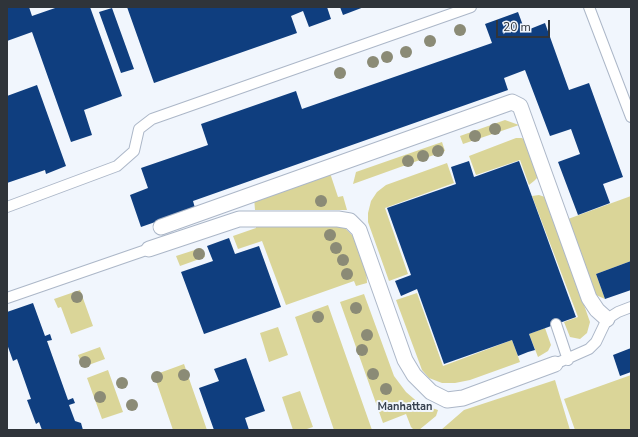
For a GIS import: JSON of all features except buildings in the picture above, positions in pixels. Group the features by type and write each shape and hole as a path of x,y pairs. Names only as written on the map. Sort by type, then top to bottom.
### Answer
{"street":[{"path":"161,227 512,102 520,106 589,298 596,310 607,319"},
{"path":"149,249 239,219 338,218 350,221 359,230 405,360 414,376 431,392 448,400 463,398 562,362"}],"lane":[{"path":"7,207 118,166 134,151 139,129 152,119 471,7"},
{"path":"589,7 631,117"},
{"path":"7,298 149,249"},
{"path":"556,324 562,362 589,349 596,342 607,319 618,312 631,307"}],"shaded area":[{"path":"505,120 519,125 463,144 460,136"},
{"path":"516,138 522,138 526,141 537,174 537,178 534,181 529,185 520,160 476,175 469,156"},
{"path":"442,142 445,151 353,184 356,172"},
{"path":"447,163 454,183 385,208 408,274 389,281 368,222 368,213 371,201 377,192 386,185"},
{"path":"329,170 338,197 343,196 347,210 255,210 254,197"},
{"path":"539,195 545,197 547,200 590,322 587,333 580,339 570,337 564,322 578,317 532,196"},
{"path":"631,196 631,261 596,274 605,299 596,295 568,219"},
{"path":"256,226 343,226 356,239 366,265 367,283 356,286 354,281 286,305 262,241 238,249 233,236 256,228"},
{"path":"201,248 205,257 180,266 176,256"},
{"path":"80,290 93,326 71,334 61,307 58,308 54,299"},
{"path":"417,293 443,366 512,340 520,362 470,380 455,383 442,383 429,378 422,370 396,300"},
{"path":"364,294 394,376 406,392 420,404 438,410 436,416 419,430 414,430 411,427 406,414 383,423 340,302"},
{"path":"328,305 372,430 334,430 295,317"},
{"path":"278,327 288,355 269,362 260,333"},
{"path":"545,328 551,345 548,351 538,357 529,334"},
{"path":"100,347 105,359 83,367 78,355"},
{"path":"184,364 207,430 173,430 154,375"},
{"path":"108,370 123,412 102,419 87,378"},
{"path":"631,375 631,430 575,430 564,399"},
{"path":"555,380 570,430 441,430 464,410"},
{"path":"300,391 313,427 304,430 293,430 282,397"}],"district":[{"name":"Manhattan","path":"405,407"}]}
